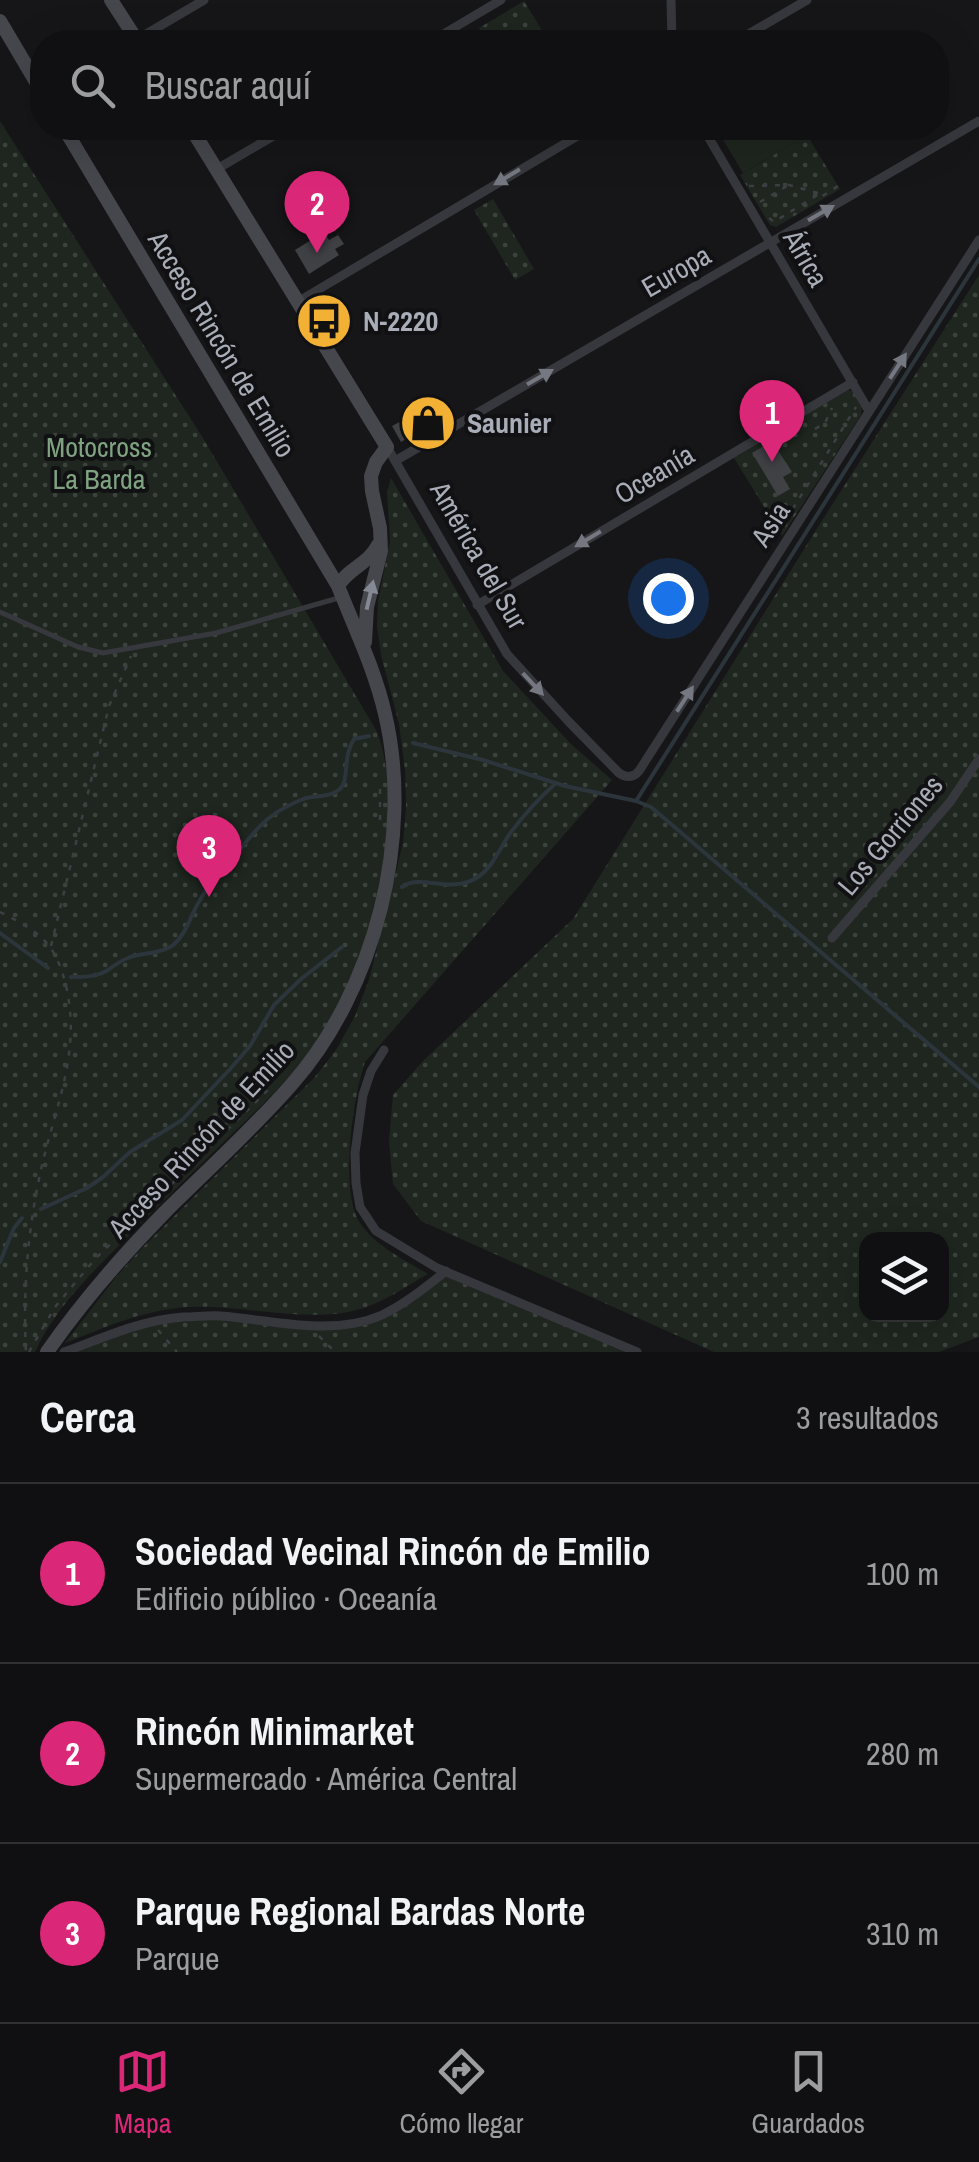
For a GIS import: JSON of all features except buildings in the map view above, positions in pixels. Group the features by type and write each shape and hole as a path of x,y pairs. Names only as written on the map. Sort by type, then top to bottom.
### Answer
{"main road":[{"path":"112,0 130,30"},
{"path":"0,21 30,72"},
{"name":"Acceso Rincón de Emilio","path":"47,1352 138,1240 295,1081 323,1043 357,978 373,934 384,894 394,811 386,717 366,653 340,592 71,140"},
{"name":"América del Sur","path":"199,140 386,447"},
{"name":"Acceso Rincón de Emilio","path":"366,653 367,606 380,559 381,538 370,476 386,447"},
{"path":"340,592 346,575 370,558 381,538"}],"street":[{"path":"155,30 204,0"},
{"path":"450,30 501,0"},
{"path":"672,0 672,30"},
{"path":"755,30 802,1"},
{"name":"Europa","path":"949,138 979,121"},
{"path":"217,169 267,140"},
{"path":"299,301 571,140"},
{"name":"África","path":"710,140 869,411"},
{"name":"Europa","path":"395,461 946,140"},
{"name":"Asia","path":"629,777 638,771 979,240"},
{"name":"Oceanía","path":"478,605 853,382"},
{"name":"América del Sur","path":"386,447 515,664 583,738 619,773 629,777"},
{"name":"Los Gorriones","path":"832,938 950,802 979,759"},
{"path":"384,1050 371,1071 358,1125 356,1182 360,1207 376,1231 446,1271 637,1352"},
{"path":"64,1352 151,1321 217,1316 348,1325 382,1314 446,1271"}],"lane":[{"path":"0,612 91,651 112,652 247,626 340,592"}],"path":[{"path":"789,185 759,202 774,222 819,194"},
{"path":"750,186 789,185 812,190 821,197 838,186"},
{"path":"815,430 827,421 835,402 818,411"},
{"path":"779,531 856,404"},
{"path":"51,948 109,706 135,648"},
{"path":"380,780 380,822"},
{"path":"0,912 29,928 51,948 62,971 72,1029 64,1088 37,1188 25,1287 27,1352"},
{"path":"27,1352 54,1307 95,1259 268,1090"},
{"path":"151,1321 177,1352"},
{"path":"307,1325 336,1352"}],"green space":[{"path":"524,1 542,30 480,30"},
{"name":"Motocross La Barda","path":"0,121 203,438 376,730 385,763 388,800 384,857 365,940 349,983 316,1043 277,1089 90,1275 65,1304 35,1352 0,1352"},
{"path":"723,140 799,140 743,173"},
{"path":"799,140 810,140 840,189 776,227 770,225 740,175"},
{"path":"493,199 534,269 515,280 474,210"},
{"path":"979,275 979,1337 939,1352 714,1352 421,1221 393,1184 389,1141 393,1095 423,1061 573,919"},
{"path":"848,390 853,391 862,406 861,415 782,536 734,458"},
{"path":"391,478 503,671 571,744 612,780 365,1062 350,1144 354,1208 360,1223 374,1239 428,1274 381,1301 353,1311 307,1315 174,1308 126,1320 65,1343 142,1248 314,1078 336,1050 369,980 403,843 406,806 399,724 377,626 390,541 387,492"},
{"path":"446,1271 637,1352 64,1352 178,1318 348,1325 382,1315"}],"waterway":[{"path":"636,801 979,259"},
{"path":"71,977 99,974 128,958 172,946 208,887 257,830 290,805 340,789 354,739 369,736"},
{"path":"413,743 651,807 979,1087"},
{"path":"402,887 418,882 457,884 478,877 521,819 554,785"},
{"path":"0,933 48,968"},
{"path":"41,1209 87,1188 130,1152 182,1120 250,1046 274,1005 342,947"},
{"path":"0,1262 22,1218"}],"place":[{"name":"Rincón Minimarket","path":"317,253"},
{"name":"N-2220","path":"324,321"},
{"name":"Saunier","path":"428,423"},
{"name":"Sociedad Vecinal Rincón de Emilio","path":"772,462"},
{"name":"Parque Regional Bardas Norte","path":"209,897"}]}
